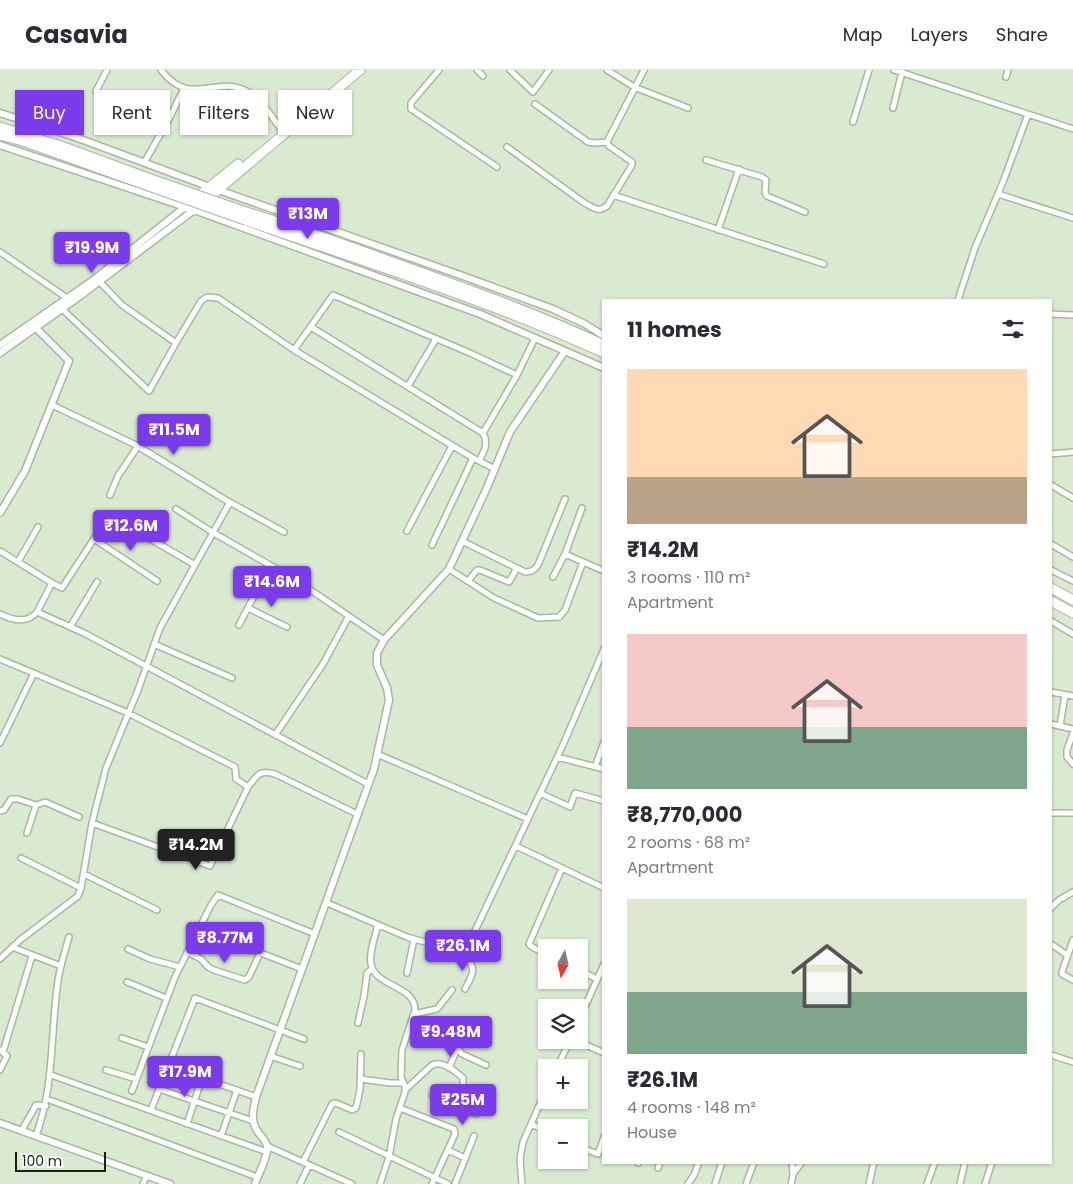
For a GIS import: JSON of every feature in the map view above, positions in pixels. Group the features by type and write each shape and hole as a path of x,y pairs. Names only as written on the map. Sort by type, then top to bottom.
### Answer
{"highway":[{"path":"328,90 352,70"},
{"path":"189,209 360,70"},
{"path":"0,127 64,147 144,181"},
{"path":"214,189 278,132"},
{"path":"0,135 247,216 569,337 602,352"},
{"path":"247,216 286,224 461,287 549,321 602,344"},
{"path":"1052,589 1073,600"},
{"path":"1052,601 1073,613"}],"street":[{"path":"97,90 108,70"},
{"path":"161,70 170,80 184,88 196,91 227,86 244,90 257,99 278,125"},
{"path":"439,70 411,103 411,109 497,167"},
{"path":"477,70 483,76"},
{"path":"510,70 533,92 550,70"},
{"path":"607,70 634,87 688,108"},
{"path":"607,142 644,70"},
{"path":"853,122 869,70"},
{"path":"894,70 1073,129"},
{"path":"1006,77 1008,70"},
{"path":"893,108 902,72"},
{"path":"144,163 169,120 184,88"},
{"path":"535,104 588,142 607,142"},
{"path":"0,112 75,137 214,189 544,306 585,324 602,335"},
{"path":"958,299 975,248 998,194 1028,114"},
{"path":"506,147 596,210 602,210 607,206 632,165 632,162 609,146 607,142"},
{"path":"0,145 189,209 480,314 602,367"},
{"path":"706,160 762,176 766,180 765,193 770,199 804,212"},
{"path":"718,230 738,170"},
{"path":"998,194 1073,218"},
{"path":"613,195 824,264"},
{"path":"0,353 189,209"},
{"path":"0,252 67,298"},
{"path":"60,307 67,298 98,279"},
{"path":"98,279 122,305 176,344"},
{"path":"60,307 150,391 201,301 212,296 218,298 294,350 479,462 495,469"},
{"path":"294,350 333,296 436,339 517,376"},
{"path":"1052,314 1073,315"},
{"path":"0,345 34,326"},
{"path":"0,513 25,472 69,361 34,326"},
{"path":"311,327 483,433 486,439 485,450 479,462"},
{"path":"483,433 517,376 535,338"},
{"path":"408,386 436,339"},
{"path":"47,1099 256,1181 267,1149 253,1121 256,1097 327,903 335,874 358,814 377,754 389,700 387,688 377,665 377,653 384,640 449,569 510,432 565,351"},
{"path":"52,405 138,446 230,502 284,532"},
{"path":"110,495 118,476 138,446"},
{"path":"407,531 452,446"},
{"path":"1052,454 1073,452"},
{"path":"432,545 474,458"},
{"path":"1052,486 1073,498"},
{"path":"462,541 525,572 535,570 565,499"},
{"path":"0,959 12,947 78,896 84,874 92,823 106,768 160,628 230,502"},
{"path":"553,577 565,554 582,508"},
{"path":"176,509 296,580 384,640"},
{"path":"0,551 62,588 103,525"},
{"path":"18,562 38,527"},
{"path":"142,534 195,565"},
{"path":"94,539 157,581"},
{"path":"1052,545 1073,557"},
{"path":"565,554 602,570"},
{"path":"449,569 494,598 538,618 559,617 565,610 583,562"},
{"path":"239,625 270,565"},
{"path":"468,581 477,570 480,570 510,582 517,568"},
{"path":"1052,570 1073,581"},
{"path":"70,627 97,582"},
{"path":"0,614 17,620 32,618 52,583"},
{"path":"248,608 287,627"},
{"path":"37,612 146,666 368,784"},
{"path":"275,735 323,664 349,616"},
{"path":"1052,622 1073,634"},
{"path":"154,644 232,678"},
{"path":"464,954 557,757 602,654"},
{"path":"0,659 128,713 235,767 236,779 248,787"},
{"path":"0,743 34,674"},
{"path":"1052,692 1073,696"},
{"path":"1060,726 1065,695"},
{"path":"1052,724 1073,731 1067,750 1067,757 1073,764"},
{"path":"595,767 602,748"},
{"path":"377,754 528,819"},
{"path":"557,757 602,769"},
{"path":"92,823 210,866 248,787 258,774 265,771 358,814"},
{"path":"540,793 570,807 575,793 602,800"},
{"path":"0,811 4,810 8,802 14,798 36,805 45,802 79,817"},
{"path":"27,833 36,805"},
{"path":"1052,813 1073,813"},
{"path":"516,846 602,887"},
{"path":"21,858 81,888"},
{"path":"538,950 529,944 562,868"},
{"path":"84,874 157,910"},
{"path":"1052,907 1059,900 1073,892"},
{"path":"132,1091 166,998 187,952 218,895 315,934"},
{"path":"327,903 414,939 436,945 460,955 464,954"},
{"path":"378,925 371,956 372,968 377,975 413,998 415,1004 402,1050 400,1068 405,1090 394,1127 389,1157 380,1184"},
{"path":"200,929 302,969"},
{"path":"36,1136 46,1106 51,1075 54,1025 61,966 69,936"},
{"path":"407,973 414,939"},
{"path":"1073,940 1062,974 1073,980"},
{"path":"1052,945 1067,955"},
{"path":"12,947 61,966"},
{"path":"128,949 180,967"},
{"path":"187,952 198,957 214,970 245,980 249,977 260,953"},
{"path":"464,954 472,964 474,971 465,989"},
{"path":"0,1070 6,1056 2,1051 32,956"},
{"path":"358,1023 367,974 372,968"},
{"path":"588,1000 602,968"},
{"path":"588,974 597,979"},
{"path":"127,982 166,998"},
{"path":"413,1016 436,1009 452,990"},
{"path":"151,1110 195,998 304,1040"},
{"path":"413,1016 452,1041 462,1054 486,1065"},
{"path":"449,1068 470,1021"},
{"path":"122,1038 148,1048"},
{"path":"588,1046 602,1052"},
{"path":"300,1184 306,1164 332,1104 336,1103 352,1110 356,1108 360,1090 361,1054"},
{"path":"1052,1055 1073,1062"},
{"path":"270,1056 300,1066"},
{"path":"405,1090 436,1063 449,1068 463,1078 458,1106"},
{"path":"168,1066 256,1097"},
{"path":"106,1070 136,1079"},
{"path":"51,1075 221,1136 267,1149 352,1184"},
{"path":"187,1124 202,1078"},
{"path":"360,1079 403,1083"},
{"path":"159,1088 253,1121"},
{"path":"221,1136 236,1090"},
{"path":"432,1095 458,1106 461,1111 476,1114"},
{"path":"22,1130 36,1105 46,1106"},
{"path":"400,1108 454,1130 448,1150 432,1184"},
{"path":"522,1184 521,1151 538,1108"},
{"path":"0,1123 170,1184"},
{"path":"531,1124 538,1127"},
{"path":"339,1132 448,1184"},
{"path":"455,1184 474,1136"},
{"path":"588,1150 598,1154 602,1143"},
{"path":"448,1150 466,1158"},
{"path":"688,1184 698,1164"},
{"path":"715,1184 721,1164"},
{"path":"746,1184 753,1164"},
{"path":"791,1184 792,1164"},
{"path":"793,1175 801,1164"},
{"path":"869,1184 874,1164"},
{"path":"927,1184 934,1164"},
{"path":"960,1184 965,1164"},
{"path":"985,1184 991,1164"},
{"path":"143,1184 147,1175"}]}
